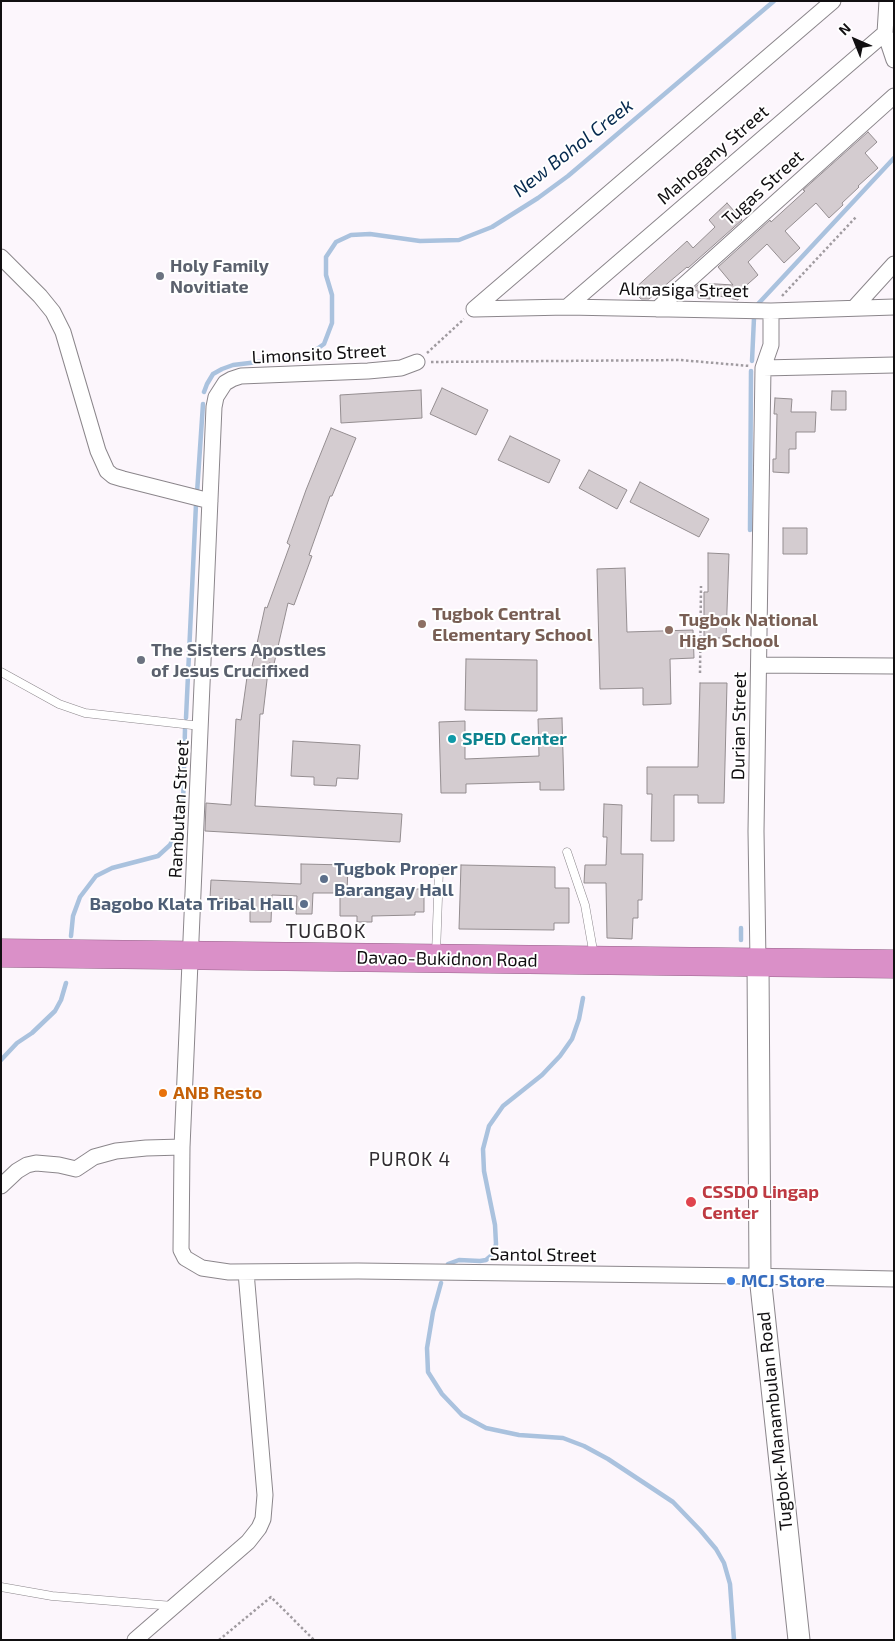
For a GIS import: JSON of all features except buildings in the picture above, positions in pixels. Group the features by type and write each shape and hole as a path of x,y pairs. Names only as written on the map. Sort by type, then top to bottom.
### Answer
{"highway":[{"name":"Davao-Bukidnon Road","path":"1,953 894,964"}],"street":[{"path":"474,310 833,1"},
{"path":"887,1 885,33 894,60"},
{"name":"Mahogany Street","path":"567,306 885,33"},
{"name":"Tugas Street","path":"657,309 894,96"},
{"path":"1,257 40,296 53,312 63,332 98,451 107,470 114,476 123,479 210,501"},
{"path":"854,308 894,264"},
{"name":"Almasiga Street","path":"474,310 567,306 771,311 894,307"},
{"name":"Durian Street","path":"758,962 756,831 759,665 757,367 770,350 772,336 771,311"},
{"name":"Limonsito Street","path":"224,383 241,376 401,368 417,362"},
{"path":"757,367 894,365"},
{"name":"Rambutan Street","path":"193,1264 185,1258 181,1250 182,1147 214,407 216,397 224,383"},
{"path":"759,665 894,666"},
{"name":"Tugbok-Manambulan Road","path":"758,962 760,1276 799,1640"},
{"path":"1,1186 17,1171 27,1165 36,1163 76,1169 94,1157 116,1151 182,1147"},
{"name":"Santol Street","path":"193,1264 214,1271 246,1272 760,1276 894,1279"},
{"path":"135,1640 248,1542 259,1528 263,1519 266,1495 246,1272"}],"lane":[{"path":"1,672 59,704 85,713 201,726"},
{"path":"567,852 585,905 595,961"},
{"path":"436,959 438,868"},
{"path":"1,1587 52,1596 159,1603 175,1606"}],"path":[{"path":"771,311 785,292 856,217"},
{"path":"417,362 474,310"},
{"path":"436,362 680,360 757,367"},
{"path":"700,673 701,586"},
{"path":"219,1640 271,1597 314,1640"}],"waterway":[{"name":"New Bohol Creek","path":"204,392 213,374 222,369 233,365 307,356 324,344 332,323 332,295 326,275 326,257 336,242 351,235 370,234 420,241 459,240 492,227 538,198 568,176 774,1"},
{"path":"758,304 894,158"},
{"path":"752,361 754,318"},
{"path":"750,530 751,371"},
{"name":"New Bohol Creek","path":"197,493 203,404"},
{"name":"New Bohol Creek","path":"186,718 196,504"},
{"name":"New Bohol Creek","path":"71,936 73,916 80,897 96,876 112,868 158,856 170,845 181,826 185,729"},
{"path":"741,928 741,940"},
{"name":"New Bohol Creek","path":"1,1060 17,1043 32,1033 55,1011 61,1000 66,983"},
{"path":"448,1264 459,1260 486,1260 493,1254 496,1244 495,1225 484,1171 483,1149 489,1126 503,1106 542,1075 560,1056 572,1039 579,1019 583,998"},
{"path":"441,1283 433,1312 427,1348 428,1372 442,1394 462,1415 486,1428 519,1435 563,1438 584,1446 608,1459 673,1502 716,1549 724,1563 730,1584 734,1640"}],"place":[{"name":"Holy Family Novitiate","path":"160,276"},
{"name":"Tugbok Central Elementary School","path":"422,624"},
{"name":"Tugbok National High School","path":"669,630"},
{"name":"The Sisters Apostles of Jesus Crucifixed","path":"141,660"},
{"name":"SPED Center","path":"452,739"},
{"name":"Tugbok Proper Barangay Hall","path":"324,879"},
{"name":"Bagobo Klata Tribal Hall","path":"304,904"},
{"name":"ANB Resto","path":"163,1093"},
{"name":"CSSDO Lingap Center","path":"691,1202"},
{"name":"MCJ Store","path":"731,1281"}],"district":[{"name":"TUGBOK","path":"326,931"},
{"name":"PUROK 4","path":"410,1160"}]}
